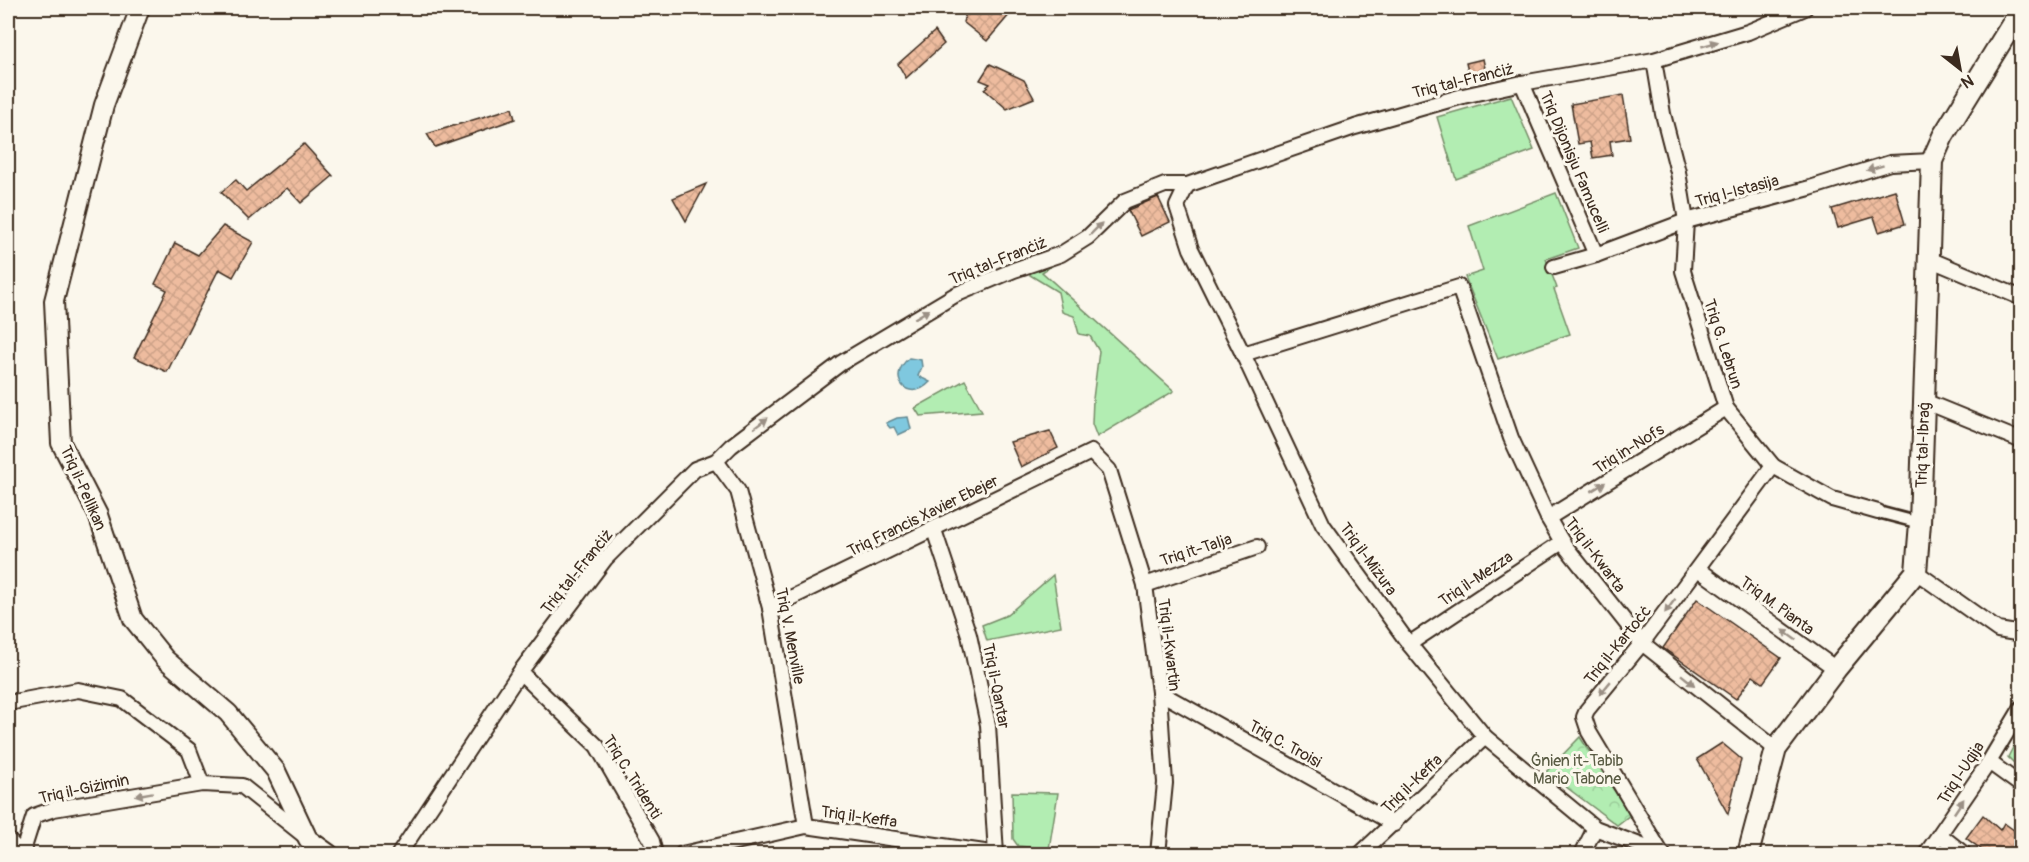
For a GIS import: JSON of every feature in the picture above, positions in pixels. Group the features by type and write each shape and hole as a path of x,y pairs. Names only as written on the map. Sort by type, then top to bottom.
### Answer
{"main road":[{"name":"Triq tal-Ibraġ","path":"1916,572 1920,523 1932,161 1943,136 2022,8"},
{"path":"1748,855 1776,749 1836,669 1916,572"}],"street":[{"name":"Triq il-Pellikan","path":"140,8 104,105 54,301 61,443 98,514 132,619 165,659 228,713 276,771 308,839"},
{"name":"Triq tal-Franċiż","path":"399,855 520,672 605,559 695,469 716,461 731,446 841,363 955,295 1014,270 1061,254 1088,237 1125,201 1165,185 1187,185 1354,127 1463,96 1522,83 1654,60 1748,32 1805,8"},
{"name":"Triq G. Lebrun","path":"1654,60 1662,114 1678,172 1686,221 1683,271 1726,408 1773,466 1832,500 1920,523"},
{"name":"Triq Dijonisju Famucelli","path":"1522,83 1596,255"},
{"name":"Triq l-Istasija","path":"1554,267 1596,255 1686,221 1810,188 1890,163 1932,161"},
{"name":"Triq il-Miżura","path":"1187,185 1177,206 1191,249 1323,525 1409,644 1485,737 1595,828 1662,854"},
{"path":"1929,259 2022,298"},
{"name":"Triq il-Kwarta","path":"1243,354 1459,287 1511,438 1548,518 1562,542 1642,643 1776,749"},
{"path":"1924,401 2022,441"},
{"name":"Triq in-Nofs","path":"1548,518 1726,408"},
{"name":"Triq Francis Xavier Ebejer","path":"770,608 1091,452"},
{"name":"Triq il-Kwartin","path":"1091,452 1109,470 1145,585 1159,692 1165,783 1158,855"},
{"name":"Triq V. Menville","path":"716,461 738,491 770,608 806,826"},
{"name":"Triq il-Kartoċċ","path":"1662,854 1589,732 1584,717 1587,710 1698,569 1773,466"},
{"name":"Triq il-Qantar","path":"934,530 969,635 988,725 997,854"},
{"name":"Triq il-Mezza","path":"1409,644 1562,542"},
{"name":"Triq it-Talja","path":"1145,585 1257,548"},
{"name":"Triq M. Pianta","path":"1698,569 1836,669"},
{"path":"1916,572 1998,630 2022,634"},
{"name":"Triq C. Tridenti","path":"520,672 597,746 652,841 656,855"},
{"path":"8,703 78,690 122,699 189,750 202,784 242,786 329,855"},
{"name":"Triq C. Troisi","path":"1159,692 1394,824"},
{"name":"Triq l-Uqija","path":"1926,855 1989,762 2022,707"},
{"name":"Triq il-Keffa","path":"1360,855 1485,737"},
{"path":"1989,762 2022,786"},
{"name":"Triq il-Giżimin","path":"8,840 22,854 33,816 54,809 202,784"},
{"name":"Triq il-Keffa","path":"682,855 725,850 806,826 997,854"},
{"path":"1582,855 1595,828"},
{"path":"1940,835 1964,855"}],"green space":[{"path":"1511,96 1534,150 1456,179 1437,117"},
{"path":"1556,193 1578,248 1546,259 1570,334 1498,359 1465,277 1483,271 1469,226"},
{"path":"1064,258 1042,272 1174,391 1097,437 1092,424 1099,351 1090,336 1079,334 1074,316 1062,312 1058,292 1030,275 1030,272"},
{"path":"965,380 982,411 920,416 915,408"},
{"path":"1053,575 1061,626 987,641 982,625 1007,615"},
{"path":"2021,732 2021,770 2008,757"},
{"name":"Ġnien it-Tabib Mario Tabone","path":"1580,737 1630,815 1617,825 1546,772"},
{"path":"1012,792 1058,793 1049,849 1018,846 1013,839"}],"water":[{"path":"909,358 921,360 922,367 918,376 930,382 922,388 908,389 900,380 899,373"},
{"path":"908,417 911,429 898,435 894,427 890,428 886,423 897,418"}],"building":[{"path":"968,8 1002,8 1010,14 987,41 963,22"},
{"path":"935,31 944,44 906,78 898,64"},
{"path":"1483,59 1486,73 1469,76 1466,63"},
{"path":"990,64 1024,80 1034,98 1007,109 984,89 990,84 980,80"},
{"path":"1623,95 1630,138 1610,141 1612,155 1593,158 1590,142 1578,144 1571,104"},
{"path":"512,108 515,119 435,147 427,134"},
{"path":"304,144 333,176 301,203 287,188 249,220 221,192 236,180 246,191"},
{"path":"706,184 686,221 673,198"},
{"path":"1895,190 1905,224 1879,232 1874,217 1838,228 1832,209"},
{"path":"1158,197 1170,222 1141,236 1128,210"},
{"path":"223,226 253,242 233,277 219,269 167,372 134,357 167,290 155,284 175,243 198,255"},
{"path":"1050,431 1058,448 1021,467 1010,442"},
{"path":"1697,599 1781,658 1763,683 1753,676 1736,699 1663,648"},
{"path":"1722,743 1741,759 1728,814 1697,759"},
{"path":"1983,815 2000,830 2004,823 2022,836 2022,855 1989,855 1966,838"}]}
